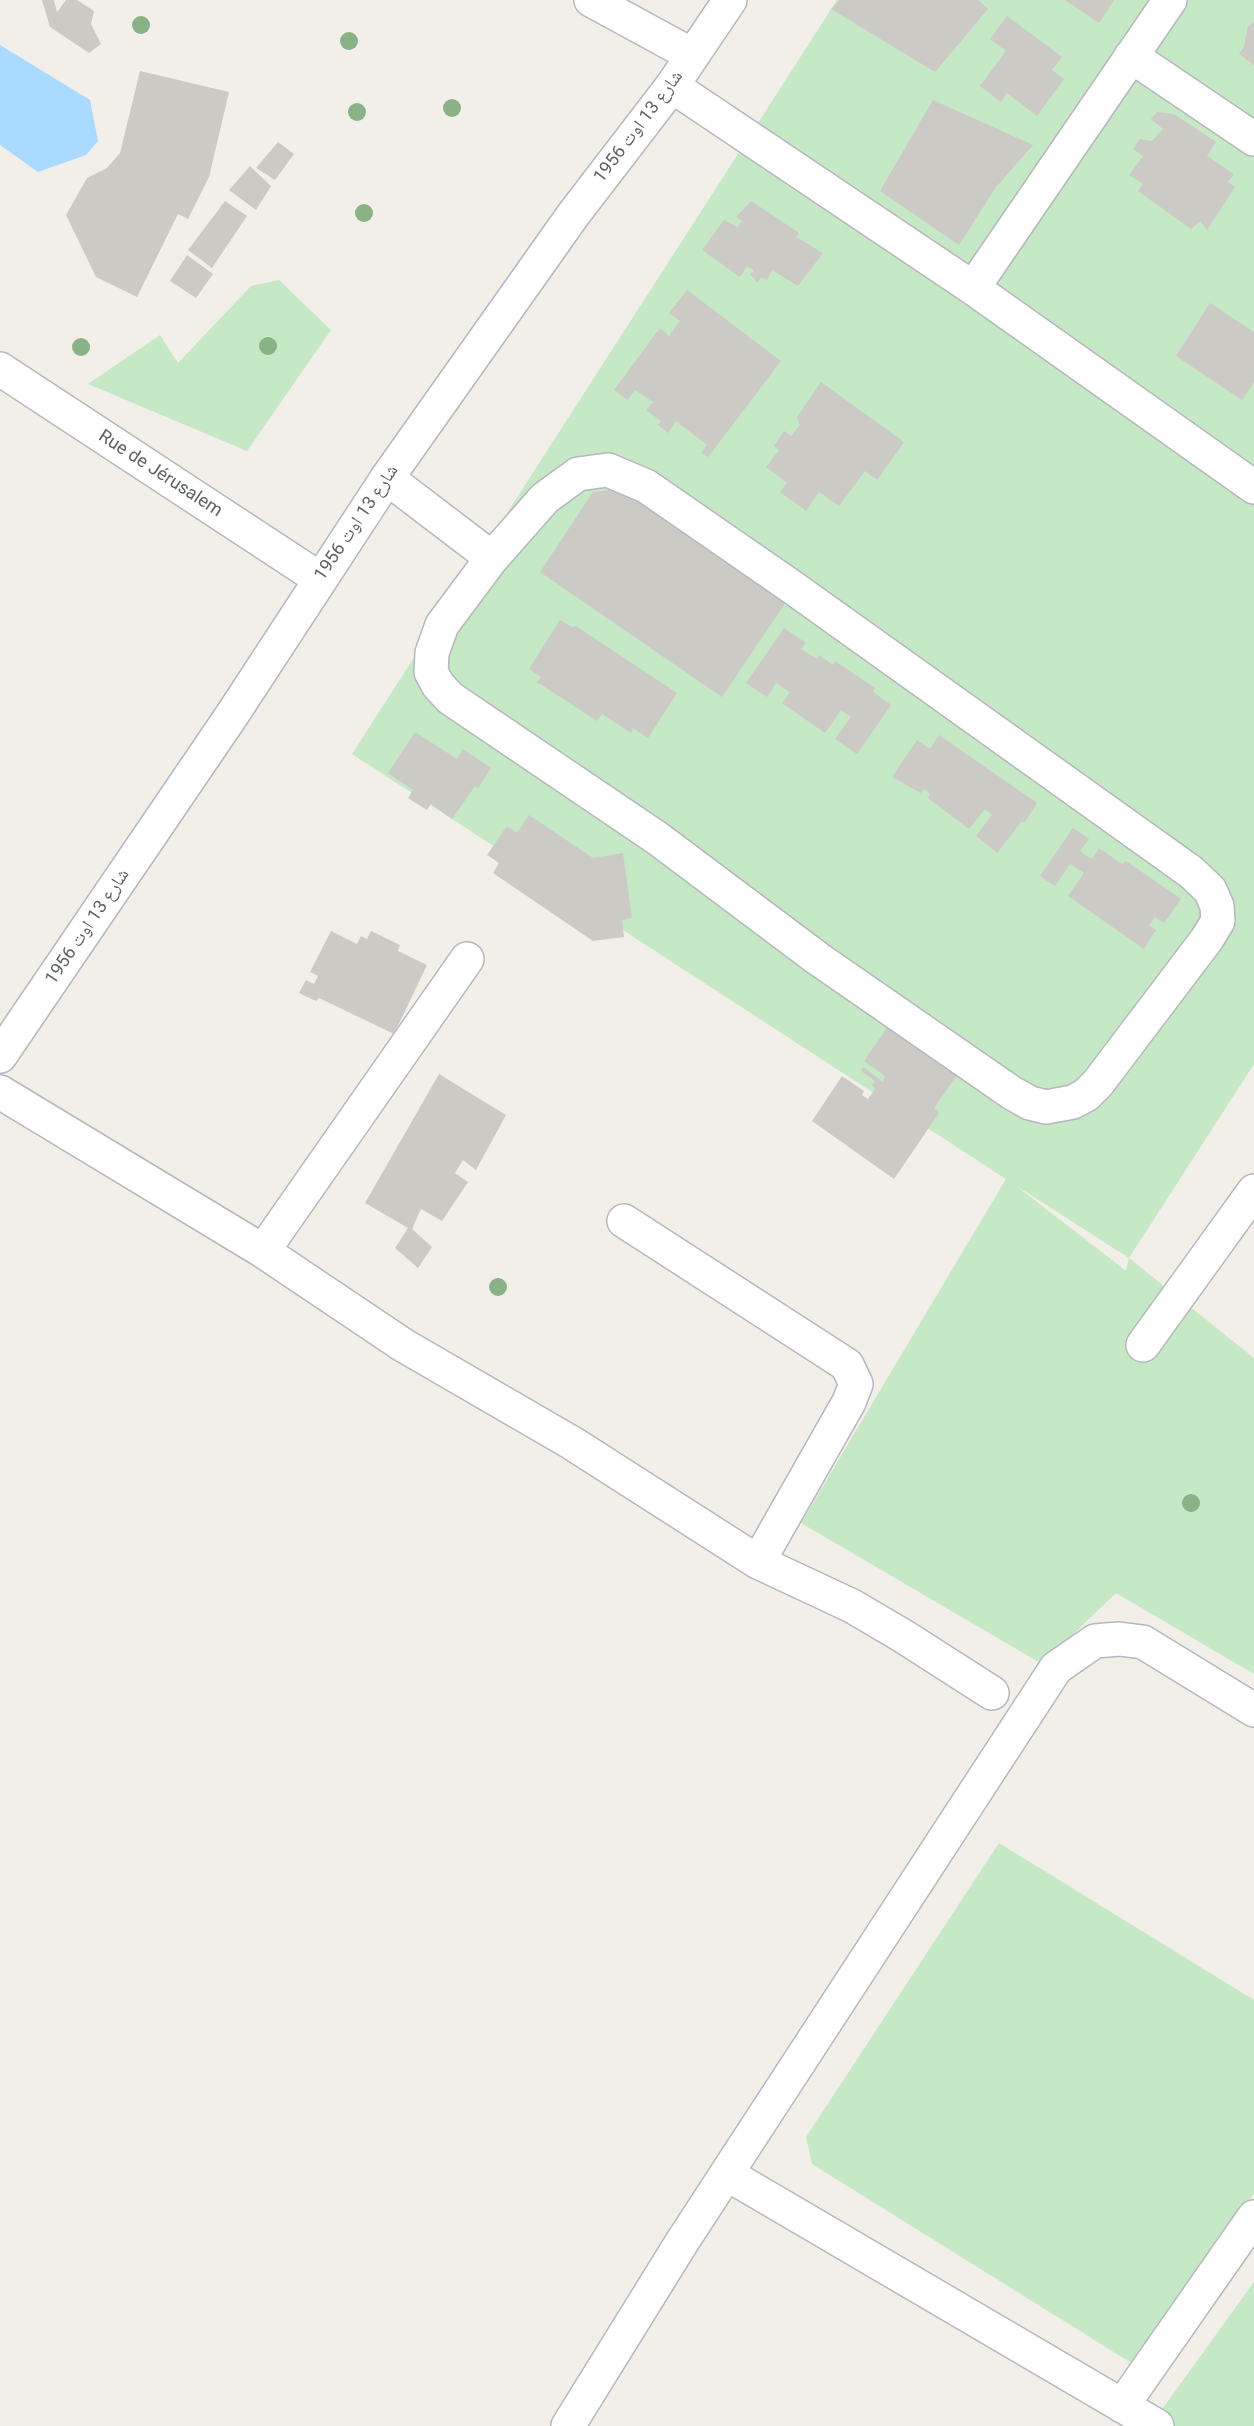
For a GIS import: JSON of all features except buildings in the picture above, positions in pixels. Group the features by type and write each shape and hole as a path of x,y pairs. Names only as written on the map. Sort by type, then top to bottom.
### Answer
{"street":[{"path":"591,0 692,55"},
{"name":"شارع 13 اوت 1956","path":"0,1056 232,715 387,478 573,215 672,86 730,0"},
{"path":"973,288 1170,0"},
{"path":"1131,56 1254,139"},
{"path":"672,86 973,288 1254,486"},
{"name":"Rue de Jérusalem","path":"0,369 320,579"},
{"path":"608,470 646,486 792,587 1191,872 1210,890 1217,906 1218,921 1207,939 1098,1083 1086,1095 1062,1105 1046,1107 1030,1103 1012,1093 817,958 657,838 444,691 431,672 432,653 442,625 492,558 545,498 578,474 608,470"},
{"path":"387,478 492,558"},
{"path":"263,1251 467,959"},
{"path":"0,1092 263,1251 404,1345 572,1443 758,1562 852,1606 992,1693"},
{"path":"1143,1345 1254,1191"},
{"path":"624,1221 847,1365 856,1384 849,1402 758,1562"},
{"path":"568,2426 727,2174 1056,1668 1095,1641 1119,1639 1143,1642 1254,1710"},
{"path":"727,2174 1157,2426"},
{"path":"1122,2406 1254,2217"}],"green space":[{"path":"837,0 1254,0 1254,1064 1129,1258 1254,1358 1254,1674 1116,1593 1042,1664 801,1523 1006,1179 352,754","holes":["1015,1185 1129,1258 1125,1270"]},
{"path":"279,280 331,330 247,451 88,384 160,335 178,363 251,286"},
{"path":"999,1843 1254,2000 1254,2194 1133,2364 812,2164 806,2137"},
{"path":"1254,2282 1254,2426 1150,2426"}],"water":[{"path":"0,45 90,100 98,141 86,155 38,172 0,145"}]}
